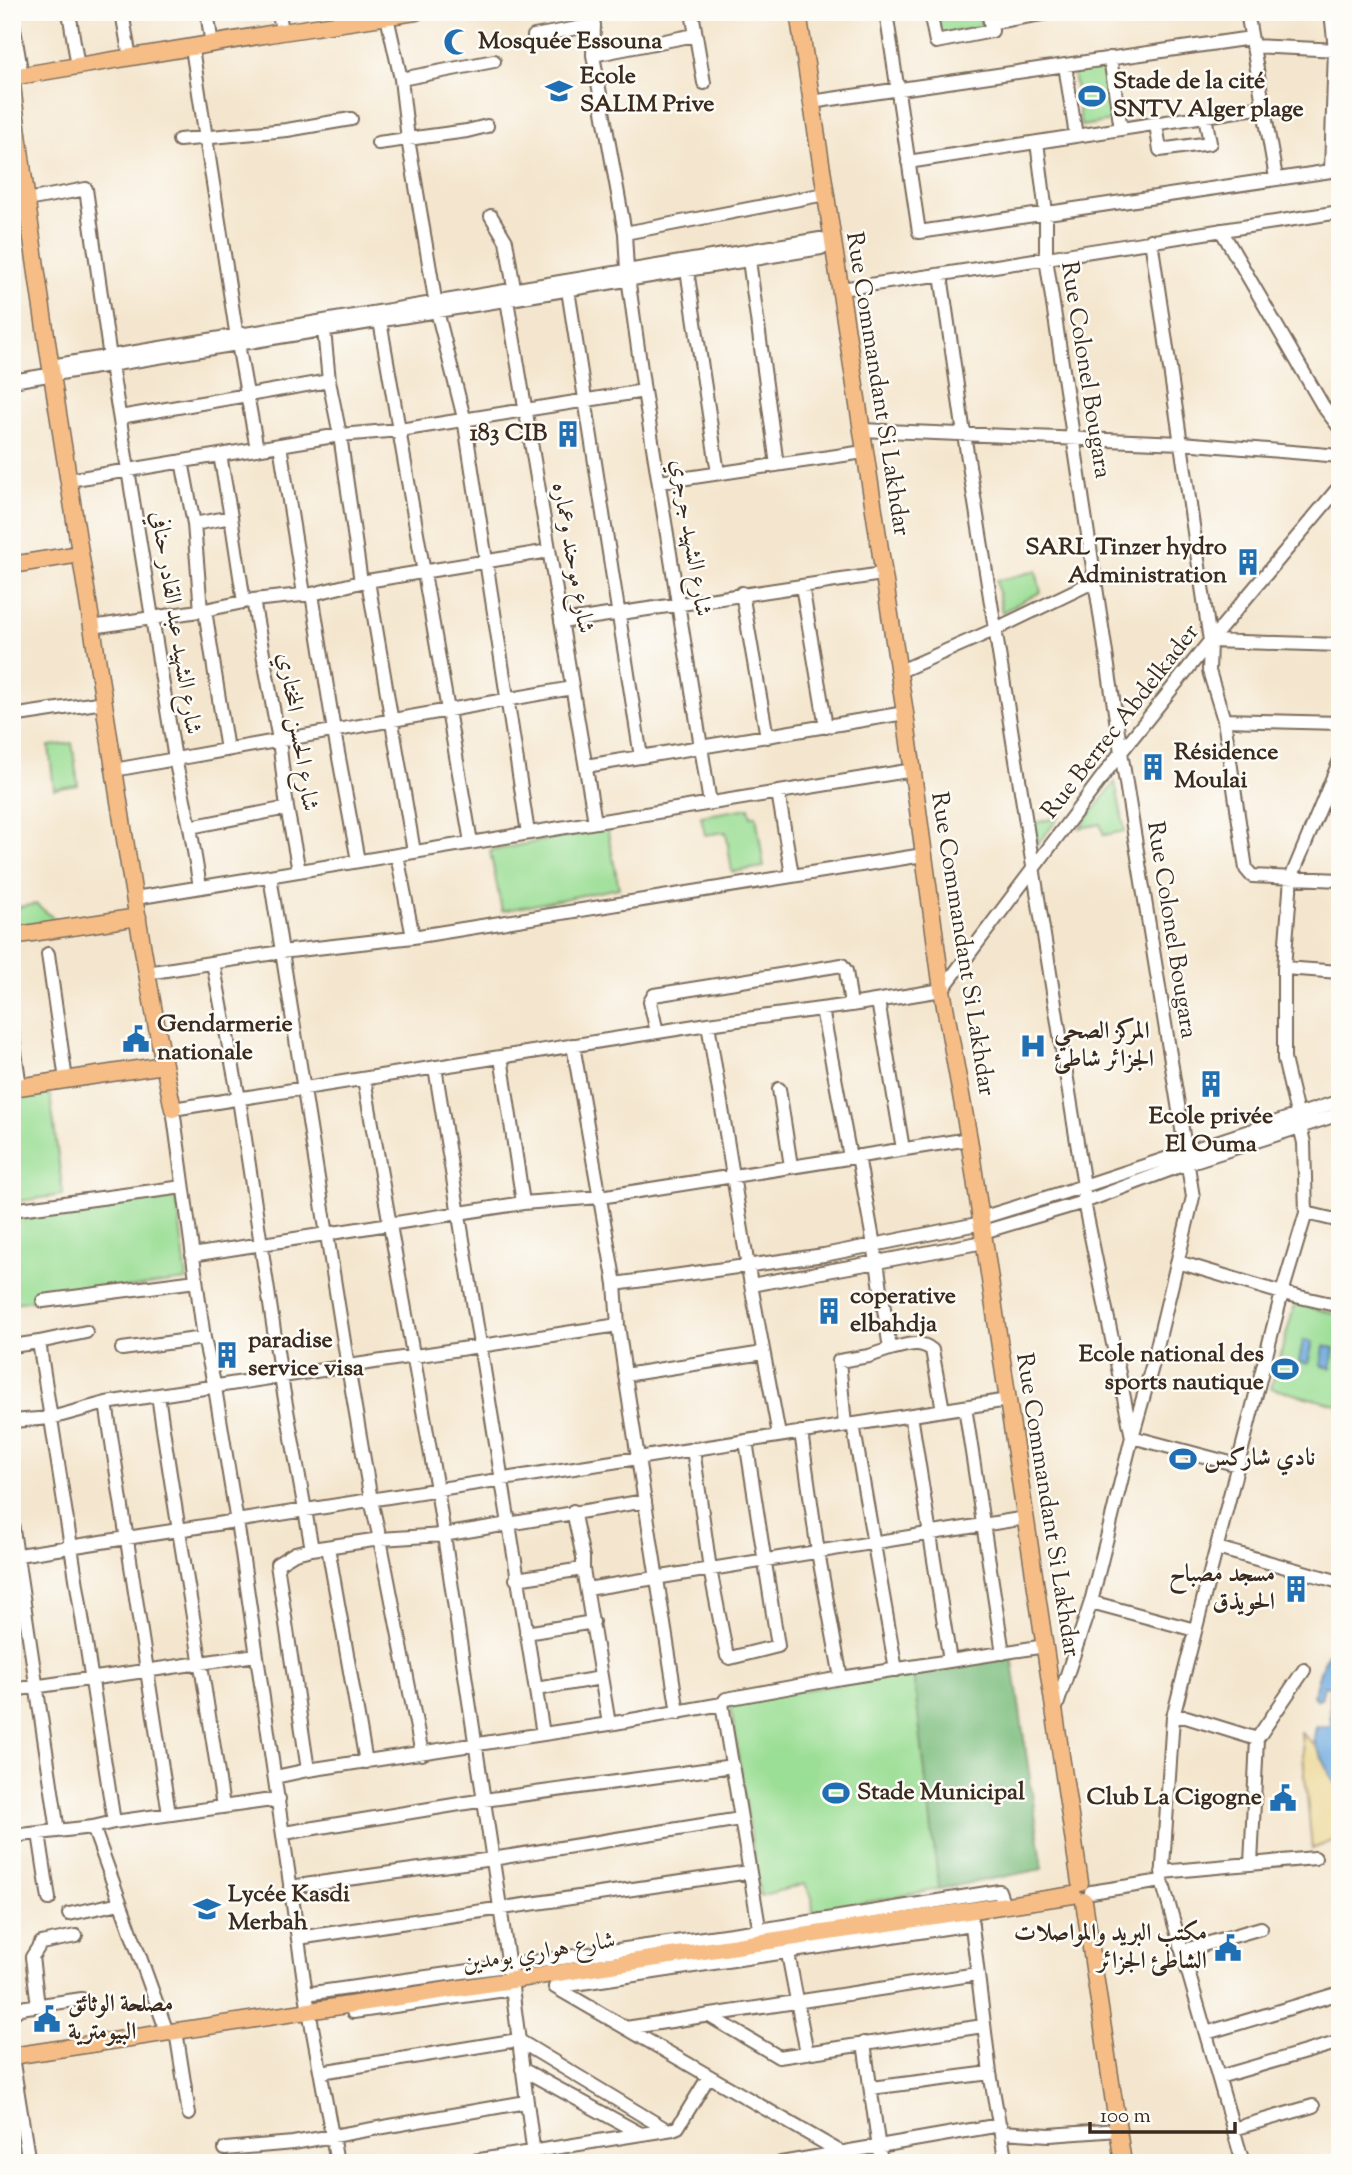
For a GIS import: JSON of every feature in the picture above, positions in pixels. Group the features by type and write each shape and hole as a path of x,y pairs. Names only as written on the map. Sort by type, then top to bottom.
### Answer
{"main road":[{"path":"173,1110 147,973 52,370 22,198 16,149 15,79 212,45 344,18 416,12"},
{"name":"Rue Commandant Si Lakhdar","path":"798,12 905,713 942,990 969,1139 1123,2163"},
{"path":"12,556 80,550"},
{"path":"12,565 80,550"},
{"path":"12,936 138,917"},
{"path":"16,1088 164,1065"},
{"name":"شارع هواري بومدين","path":"12,2056 172,2032 308,2007 537,1976 761,1936 787,1945 971,1917 1003,1905 1082,1893"}],"street":[{"path":"69,12 78,67"},
{"path":"122,12 130,58"},
{"path":"207,12 212,45"},
{"path":"279,12 282,32"},
{"path":"692,12 704,83"},
{"path":"886,12 919,232 1331,171 1337,49 1331,12"},
{"path":"930,12 936,42 992,31 989,18 1054,12"},
{"path":"1247,12 1276,178"},
{"path":"380,16 401,79 408,139 437,307 464,418 484,562 528,833"},
{"path":"12,17 15,79"},
{"path":"534,36 592,19"},
{"name":"شارع الشهيد جرجري","path":"592,19 593,55 625,233 644,391 710,803"},
{"path":"593,55 695,35"},
{"path":"811,102 1110,58 1252,42 1337,49"},
{"path":"192,48 257,449"},
{"path":"1110,58 1121,129"},
{"path":"401,79 494,61"},
{"path":"1065,65 1076,136"},
{"path":"908,162 1263,107"},
{"path":"1156,124 1160,150 1198,145 1210,143 1205,116"},
{"path":"179,140 288,130 351,119"},
{"path":"377,143 487,126"},
{"name":"Rue Colonel Bougara","path":"1037,142 1046,213 1046,258 1121,752 1193,1197 1091,1602 1055,1712"},
{"name":"شارع الشهيد عبد القادر حنافي","path":"22,198 86,189 110,361 175,759 200,887"},
{"path":"625,233 825,194"},
{"path":"840,289 1340,212"},
{"path":"491,216 506,242 514,288"},
{"path":"1221,230 1323,406 1340,428"},
{"path":"12,381 52,370 437,307 568,290 628,275 820,239 832,242"},
{"path":"1151,240 1210,641 1209,671 1224,719 1246,869 1252,876 1340,880"},
{"path":"238,340 380,321 514,288 687,270 821,248 832,242"},
{"path":"749,260 777,464"},
{"path":"687,270 718,473"},
{"path":"941,275 1084,1186 1084,1202 1132,1437 1238,1465"},
{"path":"568,290 640,757"},
{"name":"شارع موحند وعماره","path":"507,300 595,822"},
{"path":"380,321 471,842"},
{"path":"324,330 329,381 414,852"},
{"path":"120,417 329,381"},
{"path":"69,480 340,435 400,430 644,391"},
{"path":"861,429 1182,443 1340,456"},
{"path":"279,445 358,861"},
{"path":"660,482 864,452"},
{"name":"شارع الحسن المختاري","path":"220,455 279,740 287,808 299,871"},
{"path":"182,461 194,524 203,611 227,750"},
{"name":"Rue Berrec Abdelkader","path":"942,990 1121,752 1340,486"},
{"path":"194,524 232,517"},
{"path":"92,627 308,594 549,551"},
{"path":"561,622 882,574"},
{"path":"898,672 1095,581"},
{"path":"802,586 826,727"},
{"path":"742,593 767,737"},
{"path":"1210,641 1340,645"},
{"path":"114,770 572,688"},
{"path":"12,716 104,702"},
{"path":"586,766 905,713"},
{"path":"1224,719 1340,723"},
{"path":"1243,2163 1162,1877 1173,1717 1282,1293 1306,1213 1304,1143 1284,1059 1284,968 1292,877 1340,760"},
{"path":"135,898 913,770"},
{"path":"778,792 792,875"},
{"path":"190,827 287,808"},
{"path":"397,855 413,937"},
{"path":"147,973 281,952 413,937 923,855"},
{"path":"270,876 371,1500 422,1754"},
{"path":"48,954 66,1080"},
{"path":"214,963 239,1099 281,1377 312,1549"},
{"path":"657,1032 650,1002 654,995 842,965 846,971 850,1005"},
{"path":"1284,968 1340,972"},
{"path":"337,2163 308,2007 237,1521 195,1281 173,1110 572,1045 942,990"},
{"path":"878,1001 903,1149"},
{"path":"822,1009 877,1262 890,1349"},
{"path":"708,1024 779,1435"},
{"path":"12,1031 16,1088"},
{"path":"572,1045 615,1284 618,1325 637,1459 678,1713"},
{"path":"501,1057 523,1203"},
{"path":"435,1067 543,1734"},
{"path":"364,1079 437,1489 500,1907 534,2157"},
{"path":"779,1089 791,1166"},
{"path":"1300,1121 1340,1101"},
{"path":"615,1284 824,1255 982,1229 1084,1186 1300,1121 1340,1114"},
{"path":"192,1255 523,1203 600,1197 969,1139"},
{"path":"751,1285 877,1262 982,1229 1084,1202 1187,1157"},
{"path":"12,1210 183,1187"},
{"path":"1306,1213 1340,1221"},
{"path":"1178,1262 1282,1293 1340,1306"},
{"path":"43,1301 195,1281"},
{"path":"12,1421 51,1418 106,1404 158,1395 618,1325"},
{"path":"12,1346 86,1332"},
{"path":"122,1349 204,1338"},
{"path":"39,1342 114,1822"},
{"path":"896,1670 839,1361 842,1358 869,1356 912,1343 925,1344 932,1350 943,1410"},
{"path":"625,1374 763,1353"},
{"path":"158,1395 177,1530 202,1664 223,1807"},
{"path":"14,1555 1008,1400"},
{"path":"106,1404 169,1814"},
{"path":"965,1406 1003,1653"},
{"path":"911,1415 950,1661"},
{"path":"801,1432 818,1552 841,1678"},
{"path":"693,1449 710,1569 727,1657 730,1658 778,1646 746,1441"},
{"path":"309,1770 277,1564 295,1553 312,1549 380,1539 443,1535 645,1501"},
{"path":"573,1511 609,1724"},
{"path":"587,1589 1026,1518"},
{"path":"12,1523 14,1555 58,1830"},
{"path":"328,1547 366,1762"},
{"path":"1216,1548 1340,1582"},
{"path":"516,1579 583,1569"},
{"path":"1091,1602 1195,1630"},
{"path":"526,1633 593,1622"},
{"path":"275,1777 678,1713 722,1704 726,1699 841,1678 1045,1646"},
{"path":"12,1690 256,1656"},
{"path":"1251,1864 1257,1739 1304,1670"},
{"path":"536,1689 601,1678"},
{"path":"722,1704 761,1936"},
{"path":"1173,1717 1186,1717 1257,1739"},
{"path":"284,1833 484,1800 733,1766"},
{"path":"12,1836 93,1827 279,1798"},
{"path":"290,1887 492,1859 740,1819"},
{"path":"93,1827 120,1903 172,2032 189,2114"},
{"path":"39,1833 49,1899"},
{"path":"1082,1893 1162,1877 1315,1858"},
{"path":"298,1938 749,1872"},
{"path":"510,1978 761,1936 999,1891 1003,1905"},
{"path":"69,1914 120,1903"},
{"path":"971,1917 983,2026 1006,2163"},
{"path":"1182,1951 1261,1928"},
{"path":"38,2006 32,1957 41,1943 76,1936"},
{"path":"555,1987 787,1945 807,2053"},
{"path":"626,2028 977,1974"},
{"path":"537,1976 842,2153"},
{"path":"1206,2033 1340,1993"},
{"path":"12,2014 20,2008 82,1999"},
{"path":"708,2015 779,2057 983,2026"},
{"path":"321,2072 519,2040 667,2130"},
{"path":"1219,2077 1340,2042"},
{"path":"864,2043 881,2163"},
{"path":"12,2056 29,2163"},
{"path":"522,2069 641,2134"},
{"path":"872,2088 990,2073"},
{"path":"461,2163 534,2157 678,2127 709,2076"},
{"path":"225,2149 293,2143 332,2134 526,2102"},
{"path":"1233,2129 1313,2106"},
{"path":"781,2163 1000,2129 1050,2135 1118,2130"},
{"path":"813,2157 828,2145"}],"green space":[{"path":"937,12 979,12 982,27 941,34"},
{"name":"Stade de la cité SNTV Alger plage","path":"1104,67 1112,121 1081,126 1073,72"},
{"path":"1036,571 1041,592 1002,612 996,581"},
{"path":"72,743 78,785 54,789 49,746"},
{"path":"1115,782 1125,831 1104,835 1100,824 1080,828"},
{"path":"749,808 751,816 756,815 764,867 732,872 726,832 705,835 701,816"},
{"path":"1059,817 1038,844 1035,823"},
{"path":"607,828 619,888 502,911 490,851"},
{"path":"36,904 57,921 12,929 12,908"},
{"path":"50,1094 63,1195 12,1202 12,1099"},
{"path":"176,1194 187,1280 12,1303 12,1216"},
{"path":"1295,1304 1340,1315 1340,1406 1271,1388"},
{"path":"1012,1656 1043,1869 939,1889 913,1672"},
{"name":"Stade Municipal","path":"913,1672 939,1889 813,1912 812,1897 805,1884 760,1896 730,1702"}],"sand":[{"path":"1301,1733 1316,1746 1340,1794 1340,1838 1312,1849"}],"water":[{"path":"1303,1340 1313,1342 1308,1364 1299,1361"},
{"path":"1324,1346 1334,1348 1331,1368 1321,1366"},
{"path":"1340,1634 1340,1794 1314,1738 1316,1727 1331,1726 1330,1686 1324,1686 1321,1699 1317,1700 1313,1696 1323,1662"}],"place":[{"name":"Mosquée Essouna","path":"457,42"},
{"name":"Ecole SALIM Prive","path":"559,91"},
{"name":"Stade de la cité SNTV Alger plage","path":"1092,96"},
{"name":"183 CIB","path":"568,434"},
{"name":"SARL Tinzer hydro Administration","path":"1248,562"},
{"name":"Résidence Moulai","path":"1153,767"},
{"name":"Gendarmerie nationale","path":"136,1039"},
{"name":"المركز الصحي الجزائر شاطئ","path":"1033,1046"},
{"name":"Ecole privée El Ouma","path":"1211,1084"},
{"name":"coperative elbahdja","path":"829,1311"},
{"name":"paradise service visa","path":"227,1355"},
{"name":"Ecole national des sports nautique","path":"1285,1369"},
{"name":"نادي شاركس","path":"1183,1459"},
{"name":"مسجد مصباح الحويذق","path":"1296,1589"},
{"name":"Stade Municipal","path":"836,1793"},
{"name":"Club La Cigogne","path":"1283,1798"},
{"name":"Lycée Kasdi Merbah","path":"207,1909"},
{"name":"مكتب البريد والمواصلات الشاطئ الجزائر","path":"1228,1948"},
{"name":"مصلحة الوثائق البيومترية","path":"47,2019"}]}
